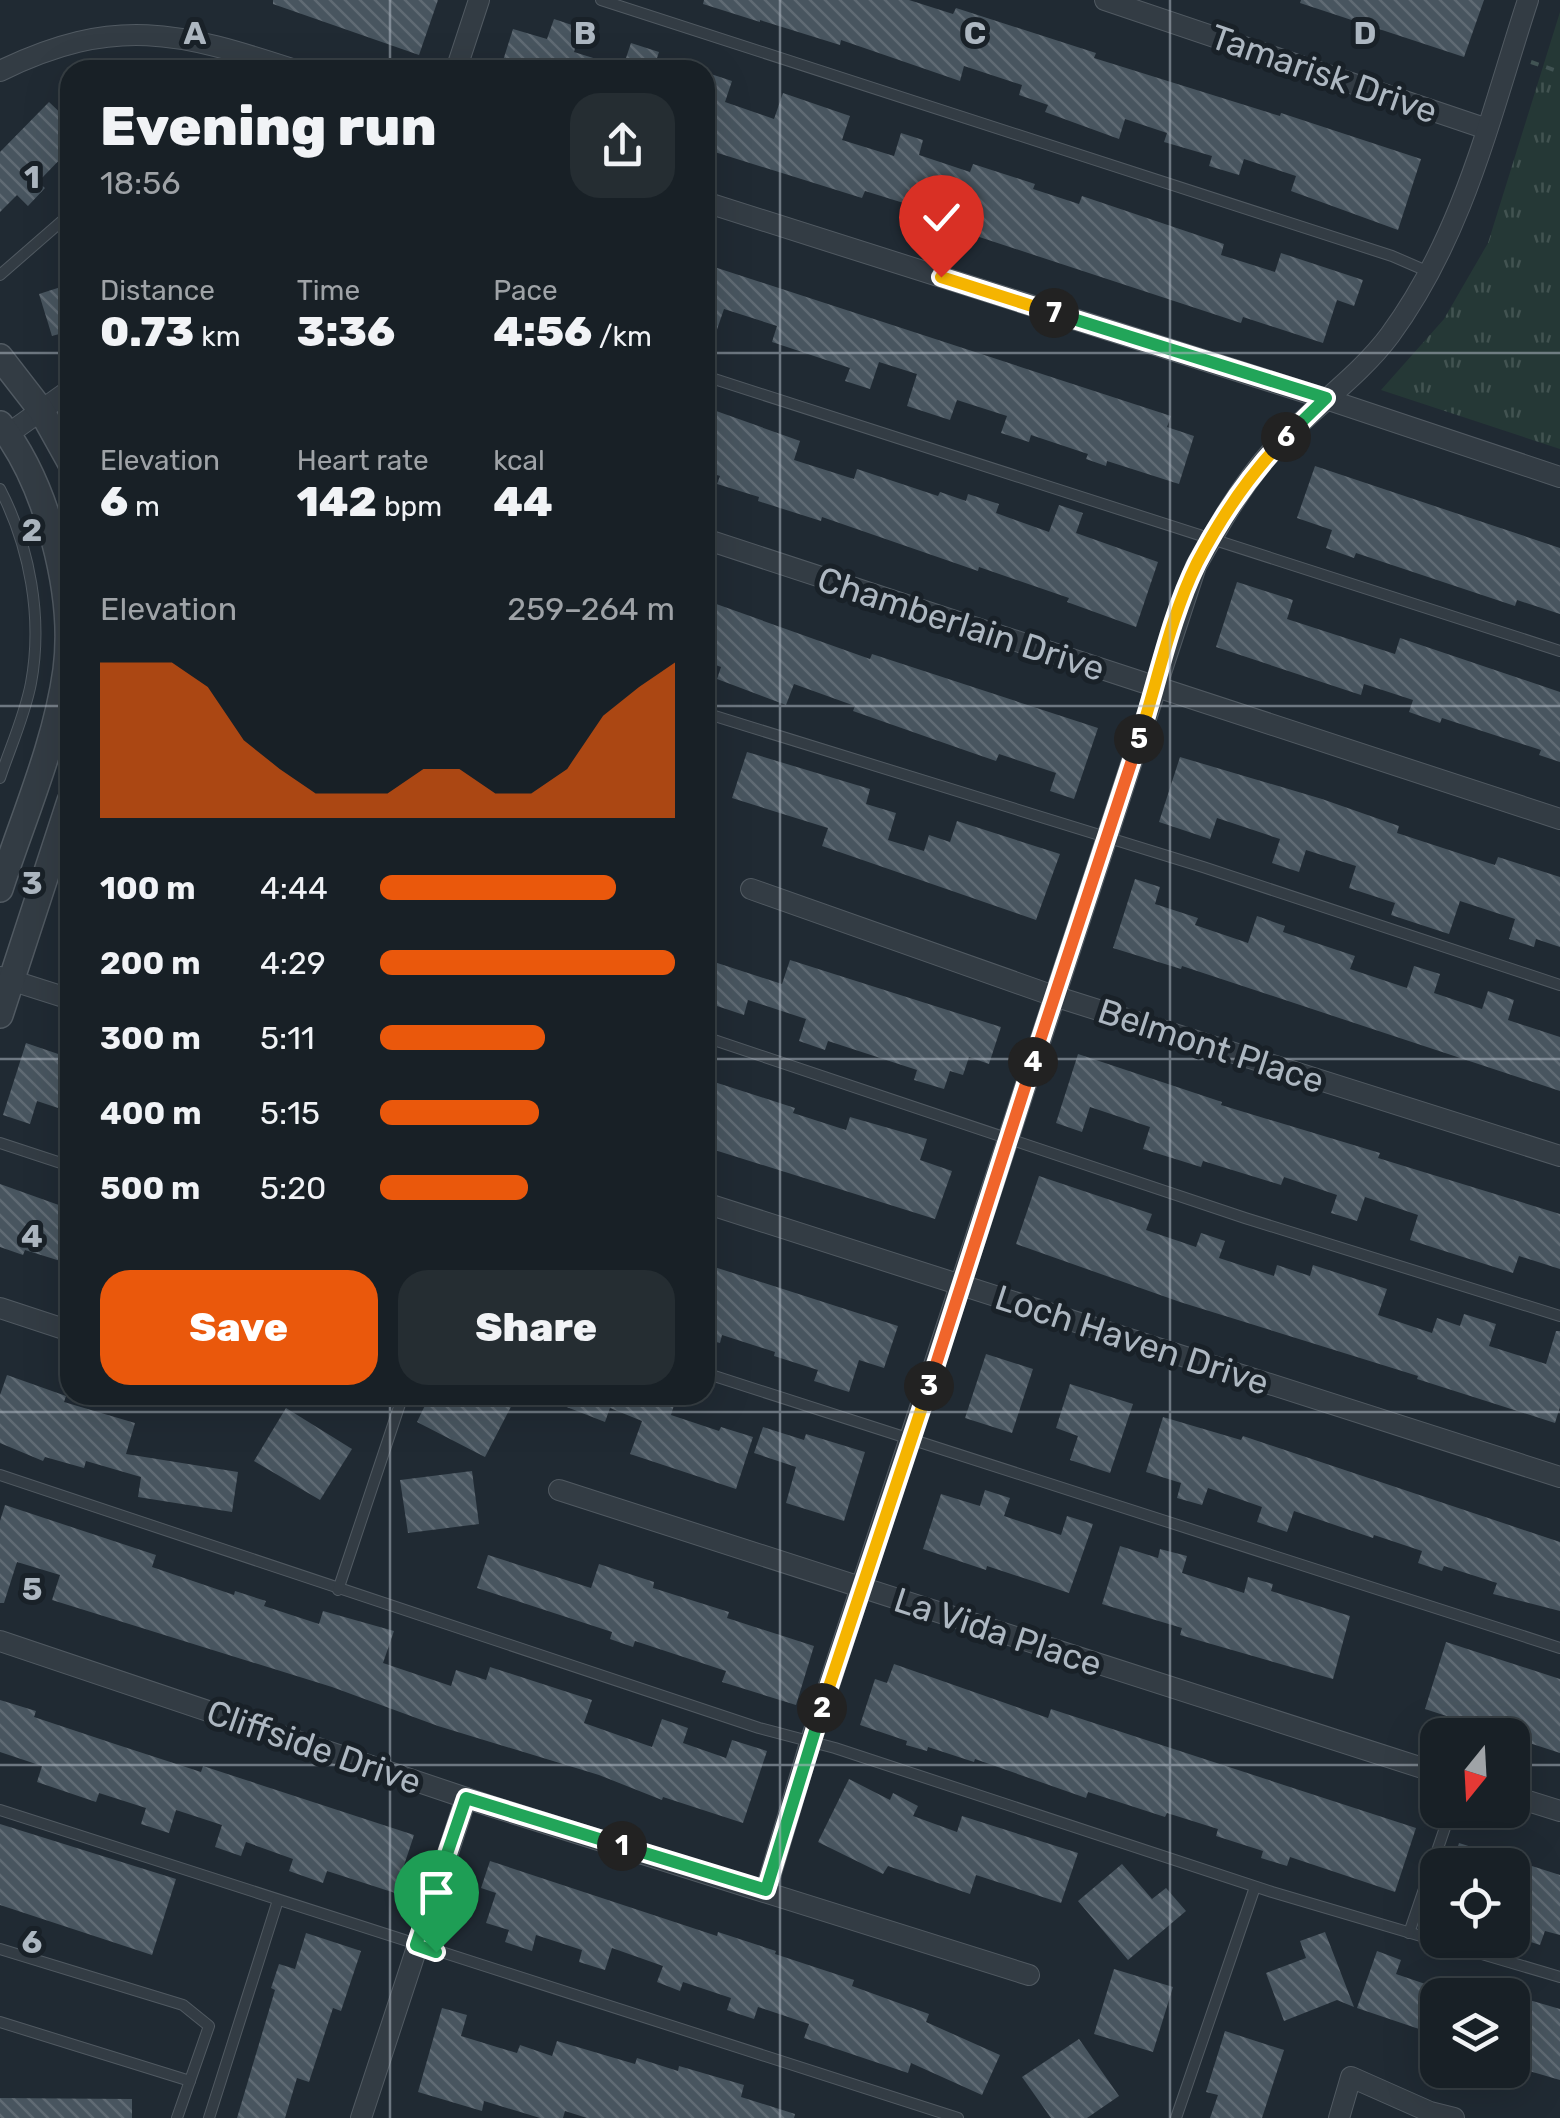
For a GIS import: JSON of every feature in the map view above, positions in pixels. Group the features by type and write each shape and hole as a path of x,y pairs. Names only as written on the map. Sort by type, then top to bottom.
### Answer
{"street":[{"path":"459,60 480,0"},
{"name":"Tamarisk Drive","path":"1105,0 1488,129"},
{"path":"766,1890 811,1740 1196,566 1270,454 1387,338 1430,272 1454,227 1528,0"},
{"path":"0,71 75,42 122,34 167,35 218,45 264,60"},
{"path":"715,205 1326,398 1560,477"},
{"path":"0,357 41,410 60,444"},
{"path":"60,397 4,429 46,508 60,565"},
{"name":"Chamberlain Drive","path":"715,542 1560,819"},
{"path":"0,889 60,700"},
{"path":"0,1014 6,979 60,847"},
{"name":"Belmont Place","path":"752,888 1054,996 1560,1156"},
{"path":"6,979 60,997"},
{"name":"Loch Haven Drive","path":"715,1206 1560,1478"},
{"path":"0,1308 60,1328"},
{"name":"La Vida Place","path":"558,1490 1420,1767"},
{"name":"Cliffside Drive","path":"0,1641 466,1798 1029,1975"},
{"path":"361,2118 466,1798"},
{"path":"1530,1802 1560,1811"},
{"path":"1339,2118 1352,2078 1430,2112 1454,2118"}],"lane":[{"path":"602,0 1013,135 1148,175 1430,272"},
{"path":"0,275 60,223"},
{"path":"715,379 1560,652"},
{"path":"0,489 19,525 36,609 31,684 0,778"},
{"path":"715,716 1560,984"},
{"path":"715,1040 1245,1218 1560,1316"},
{"path":"0,1142 60,1163"},
{"path":"715,1376 1560,1648"},
{"path":"338,1590 400,1405"},
{"path":"0,1476 759,1728 811,1740 1256,1887 1560,1978"},
{"path":"0,1810 958,2118"},
{"path":"1409,1932 1445,1828"},
{"path":"1176,2118 1256,1887"},
{"path":"209,2118 278,1900"},
{"path":"0,1949 183,2005 208,2026 177,2118"},
{"path":"0,2022 190,2081"}],"path":[{"path":"1510,54 1560,72"}],"green space":[{"path":"1560,12 1560,449 1381,390 1444,319 1488,243"}],"building":[{"path":"273,0 438,0 419,55 273,4"},
{"path":"704,0 909,0 953,14 956,8 1096,53 1094,58 1421,159 1398,230 1291,191 1296,176 1244,159 1239,175 1209,166 1212,156 1164,142 1167,133 1125,119 1119,139 1045,112 1048,105 1019,95 1022,85 964,66 960,81 841,40 840,45 703,4"},
{"path":"1484,0 1464,57 1300,3"},
{"path":"554,19 581,28 574,52 600,60 503,60 513,29 547,39"},
{"path":"631,43 659,52 656,60 625,60"},
{"path":"715,75 732,81 725,102 774,119 783,93 850,116 842,140 894,156 901,133 923,140 919,155 970,172 973,164 1035,184 1033,189 1079,204 1082,196 1224,244 1221,255 1275,272 1281,253 1363,280 1354,306 1337,300 1323,343 1243,317 1241,323 952,228 955,219 865,191 862,198 715,152"},
{"path":"49,102 60,112 60,159 38,182 45,188 28,206 17,195 0,212 0,152"},
{"path":"715,267 1171,416 1167,427 1194,436 1179,484 1107,461 1106,466 1086,459 1088,454 1031,435 1029,442 1001,433 1007,416 957,400 950,420 907,406 917,374 879,362 870,389 845,381 850,368 772,342 777,326 724,309 715,335"},
{"path":"60,287 60,334 52,336 39,294"},
{"path":"715,411 800,441 794,460 854,479 857,469 938,496 940,492 966,501 968,494 999,504 996,513 1049,532 1059,505 1083,513 1076,533 1158,562 1136,627 1067,602 1069,598 979,567 978,571 822,517 821,521 758,501 759,497 717,484 720,476 715,474"},
{"path":"1315,466 1560,548 1560,614 1517,600 1515,606 1356,553 1354,558 1326,548 1332,530 1297,518"},
{"path":"1237,582 1293,600 1287,619 1395,654 1400,638 1560,692 1560,762 1539,755 1541,750 1442,718 1440,723 1409,712 1413,700 1364,684 1361,695 1216,647"},
{"path":"715,604 870,659 872,654 1098,728 1074,799 1050,791 1056,773 999,754 996,761 853,711 855,706 794,684 786,705 717,679 721,667 715,665"},
{"path":"747,752 870,789 866,804 896,813 888,840 924,851 929,835 950,842 957,821 1060,854 1036,920 822,846 828,828 732,798"},
{"path":"1180,757 1322,799 1399,826 1397,833 1495,865 1498,857 1560,877 1560,947 1536,939 1534,947 1509,939 1515,919 1460,901 1449,934 1391,915 1395,903 1349,888 1356,866 1306,850 1299,872 1272,863 1280,839 1217,818 1210,839 1159,822"},
{"path":"1135,879 1160,887 1155,904 1198,918 1195,925 1248,943 1257,916 1285,926 1283,932 1355,956 1350,969 1407,988 1414,966 1440,974 1434,993 1482,1009 1488,991 1514,1000 1508,1020 1560,1037 1560,1091 1182,966 1181,969 1113,948"},
{"path":"790,960 1001,1027 989,1064 969,1057 963,1075 950,1071 944,1089 914,1080 917,1070 828,1041 825,1050 799,1041 806,1019 748,1000 744,1015 715,1005 715,962 782,984"},
{"path":"26,1043 60,1055 60,1109 37,1101 30,1124 3,1115"},
{"path":"1078,1054 1222,1102 1221,1105 1380,1153 1378,1158 1560,1214 1560,1269 1519,1256 1513,1273 1410,1240 1418,1215 1365,1197 1357,1221 1331,1213 1337,1195 1284,1177 1281,1185 1203,1161 1201,1167 1143,1149 1150,1127 1090,1107 1082,1132 1056,1123"},
{"path":"715,1082 795,1108 793,1113 846,1130 850,1117 927,1139 920,1160 952,1171 935,1219 715,1150"},
{"path":"1039,1176 1152,1214 1146,1230 1196,1247 1201,1233 1225,1241 1219,1258 1274,1276 1277,1265 1310,1276 1313,1265 1387,1289 1378,1315 1432,1333 1437,1318 1460,1326 1464,1314 1496,1324 1489,1346 1546,1364 1556,1331 1560,1331 1560,1407 1555,1423 1180,1302 1016,1244"},
{"path":"0,1184 60,1205 60,1261 0,1247"},
{"path":"715,1267 898,1326 884,1368 859,1360 849,1392 814,1381 818,1370 774,1356 775,1352 722,1335 720,1343 715,1342"},
{"path":"986,1354 1033,1369 1012,1433 965,1418"},
{"path":"7,1375 60,1394 60,1405 74,1405 135,1423 126,1454 238,1472 232,1512 138,1497 141,1477 86,1461 84,1468 45,1457 43,1461 0,1443 0,1395"},
{"path":"1070,1384 1133,1404 1110,1473 1070,1460 1078,1436 1056,1428"},
{"path":"425,1405 512,1405 485,1457 417,1422"},
{"path":"562,1405 674,1405 671,1415 719,1431 721,1427 753,1437 736,1489 630,1454 642,1421 610,1408 605,1422"},
{"path":"286,1408 352,1449 320,1500 254,1461"},
{"path":"1163,1417 1241,1440 1243,1436 1560,1542 1560,1611 1493,1594 1497,1583 1444,1566 1442,1571 1418,1563 1422,1551 1294,1511 1287,1532 1257,1522 1262,1507 1208,1488 1202,1505 1177,1498 1181,1483 1146,1472"},
{"path":"763,1427 804,1440 806,1434 865,1452 844,1521 786,1503 796,1467 754,1453"},
{"path":"472,1471 479,1524 408,1533 400,1480"},
{"path":"985,1490 1010,1498 1004,1516 1061,1535 1067,1516 1093,1524 1069,1593 923,1549 941,1494 980,1506"},
{"path":"5,1505 156,1555 152,1567 234,1595 235,1591 266,1601 264,1606 319,1624 323,1611 394,1631 383,1663 451,1686 456,1670 486,1680 490,1667 592,1700 584,1723 652,1747 662,1719 688,1728 683,1743 726,1758 732,1740 767,1751 743,1823 438,1726 332,1687 52,1600 60,1575 17,1562 4,1603 0,1603 0,1521"},
{"path":"1120,1546 1158,1558 1160,1549 1187,1556 1182,1573 1244,1593 1248,1577 1273,1584 1271,1591 1350,1616 1333,1679 1180,1635 1182,1628 1102,1604"},
{"path":"488,1555 591,1588 599,1564 654,1582 653,1588 729,1612 727,1618 814,1646 796,1705 722,1682 726,1671 635,1641 633,1647 610,1639 612,1632 477,1588"},
{"path":"1446,1642 1560,1679 1560,1753 1530,1743 1530,1718 1453,1718 1425,1709"},
{"path":"894,1664 1048,1718 1051,1709 1416,1828 1395,1892 1290,1857 1287,1866 1261,1858 1263,1851 1216,1836 1218,1829 1167,1813 1165,1817 1088,1792 1086,1798 975,1759 974,1762 928,1747 927,1751 906,1745 907,1741 860,1725 875,1679 887,1683"},
{"path":"0,1700 36,1711 34,1717 115,1744 201,1772 203,1766 414,1835 395,1893 327,1871 323,1883 289,1871 293,1859 246,1842 241,1856 215,1847 222,1825 176,1810 169,1833 141,1824 146,1808 99,1793 96,1802 37,1782 42,1766 0,1752"},
{"path":"849,1779 890,1800 893,1793 918,1806 913,1816 957,1832 962,1816 1078,1853 1061,1903 976,1875 970,1894 888,1866 883,1874 818,1842"},
{"path":"0,1824 176,1879 152,1955 0,1905"},
{"path":"490,1861 717,1936 718,1932 854,1980 852,1986 929,2014 926,2022 1000,2055 982,2095 911,2063 908,2073 804,2038 809,2024 758,2007 754,2019 727,2010 731,1998 683,1982 680,1991 657,1982 663,1966 612,1948 605,1970 579,1962 582,1950 536,1935 532,1951 505,1942 509,1930 486,1923 496,1893 481,1888"},
{"path":"1122,1864 1152,1899 1166,1888 1186,1911 1128,1960 1078,1901"},
{"path":"1530,1865 1560,1875 1560,1935 1545,1931 1540,1945 1530,1942"},
{"path":"1325,1932 1354,2007 1337,2000 1284,2021 1266,1973 1306,1958 1300,1941"},
{"path":"306,1933 361,1951 341,2011 333,2008 309,2082 297,2078 285,2118 237,2118 279,1964 295,1969"},
{"path":"1377,1951 1401,1960 1396,1974 1420,1982 1420,2029 1357,2008"},
{"path":"1114,1969 1173,1987 1153,2052 1094,2034"},
{"path":"1530,2000 1560,2009 1560,2080 1530,2071"},
{"path":"442,2008 467,2015 461,2036 517,2053 520,2045 552,2056 557,2041 635,2064 637,2058 678,2071 679,2066 744,2085 741,2097 795,2114 794,2118 587,2118 565,2111 563,2118 540,2118 484,2101 482,2111 418,2092"},
{"path":"1225,2031 1284,2050 1262,2118 1210,2118 1218,2095 1206,2092"},
{"path":"1079,2039 1119,2096 1087,2118 1051,2118 1022,2077"},
{"path":"0,2098 132,2099 132,2118 0,2118"}],"route":[{"path":"436,1952 416,1945 466,1798 766,1890 811,1740 1196,566 1236,500 1270,454 1326,398 941,277"}]}
